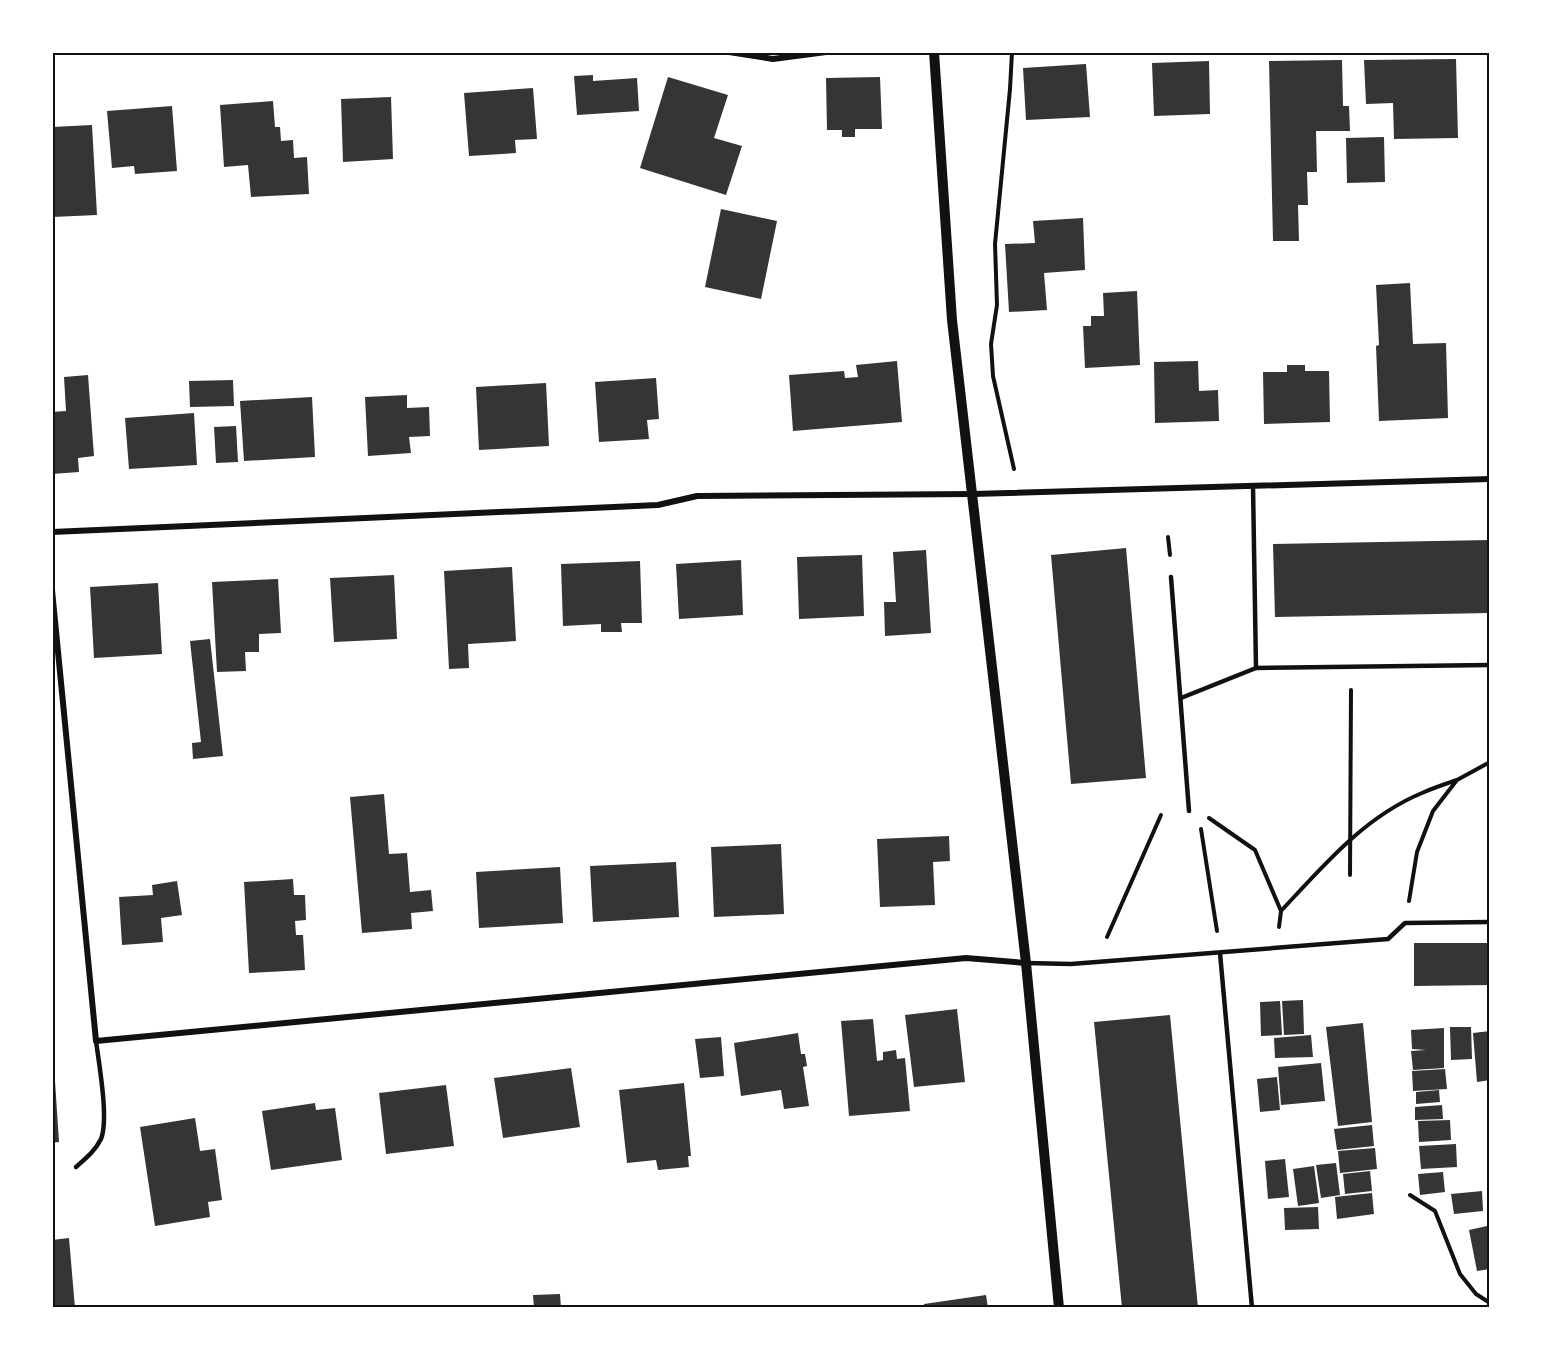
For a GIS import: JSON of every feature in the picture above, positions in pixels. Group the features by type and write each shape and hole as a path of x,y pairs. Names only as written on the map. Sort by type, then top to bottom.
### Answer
{"street":[{"path":"729,52 773,58 826,52"},
{"path":"934,52 952,320 1026,963 1059,1308"},
{"path":"52,531 658,505 697,496 973,494 1490,479"},
{"path":"52,590 96,1041 966,958 1026,963"}],"lane":[{"path":"1253,486 1256,668"},
{"path":"1172,577 1189,811"},
{"path":"1181,698 1256,668 1490,665"},
{"path":"1026,963 1071,964 1388,939 1405,923 1490,922"},
{"path":"1220,952 1252,1308"},
{"path":"76,1167 92,1154 102,1137 104,1119 96,1041"}],"path":[{"path":"1012,52 1011,89 995,244 997,305 991,344 993,376 1015,473"},
{"path":"1350,875 1352,667"},
{"path":"1281,911 1350,838 1383,813 1490,762"},
{"path":"1405,923 1417,852 1433,811 1456,780"},
{"path":"1106,941 1161,815"},
{"path":"1208,817 1255,850 1281,911 1278,932"},
{"path":"1200,822 1217,935"},
{"path":"1410,1195 1435,1211 1460,1274 1476,1294 1490,1303"}],"building":[{"path":"1456,59 1458,138 1394,139 1393,103 1366,104 1364,60"},
{"path":"1342,60 1343,106 1349,106 1350,131 1316,131 1317,172 1307,172 1308,205 1298,205 1299,241 1273,241 1269,61"},
{"path":"1209,61 1210,114 1154,116 1152,63"},
{"path":"1086,64 1090,117 1026,120 1023,68"},
{"path":"593,75 593,81 637,78 639,111 577,115 574,76"},
{"path":"668,77 728,95 714,138 742,146 726,195 640,168"},
{"path":"880,77 882,129 855,129 855,137 842,137 842,130 827,130 826,78"},
{"path":"533,88 537,139 515,140 516,153 469,156 464,93"},
{"path":"391,97 393,159 343,162 341,99"},
{"path":"273,101 275,127 280,127 281,141 293,140 294,158 307,157 309,194 251,197 248,165 224,167 220,105"},
{"path":"172,106 177,171 135,174 134,166 112,168 107,111"},
{"path":"92,125 97,215 52,217 52,127"},
{"path":"1384,137 1385,182 1347,183 1346,138"},
{"path":"721,209 777,221 761,299 705,287"},
{"path":"1083,218 1085,270 1044,273 1047,310 1009,312 1005,244 1035,243 1033,221"},
{"path":"1410,283 1413,344 1446,343 1448,418 1379,421 1376,285"},
{"path":"1137,291 1140,365 1085,368 1083,326 1091,326 1091,316 1104,316 1103,293"},
{"path":"897,361 902,422 793,431 789,375 844,371 845,378 858,377 856,365"},
{"path":"1198,361 1199,391 1218,390 1219,421 1155,423 1154,362"},
{"path":"1287,365 1305,365 1305,371 1329,371 1330,422 1264,424 1263,372 1287,372"},
{"path":"88,375 94,456 78,458 79,472 52,474 52,412 66,411 64,377"},
{"path":"656,378 659,419 647,420 649,439 599,442 595,382"},
{"path":"233,380 234,406 190,407 189,381"},
{"path":"546,383 549,446 479,450 476,387"},
{"path":"407,395 407,408 429,407 430,436 409,437 411,453 368,456 365,397"},
{"path":"312,397 315,457 244,461 240,401"},
{"path":"194,413 197,465 129,469 125,418"},
{"path":"236,426 238,462 216,463 214,427"},
{"path":"1490,540 1490,613 1275,617 1273,544"},
{"path":"1126,548 1146,778 1071,784 1051,555"},
{"path":"926,550 931,633 885,636 884,602 896,602 893,552"},
{"path":"862,555 864,616 799,619 797,557"},
{"path":"741,560 743,615 679,619 676,564"},
{"path":"640,561 642,623 621,623 622,632 601,632 601,624 563,626 561,564"},
{"path":"512,567 516,641 468,644 469,668 449,669 444,571"},
{"path":"394,575 397,639 334,642 330,578"},
{"path":"278,579 281,633 259,634 259,652 245,652 246,671 217,672 212,582"},
{"path":"158,583 162,654 94,658 90,587"},
{"path":"210,639 223,756 193,759 192,743 201,742 190,641"},
{"path":"384,794 389,854 407,853 410,892 431,890 433,911 411,913 412,929 362,933 350,797"},
{"path":"949,836 950,861 933,862 935,905 880,907 877,839"},
{"path":"781,844 784,914 714,917 711,847"},
{"path":"676,862 679,917 593,922 590,866"},
{"path":"560,867 563,923 479,928 476,872"},
{"path":"293,879 294,895 305,895 306,920 295,921 296,935 303,935 305,970 249,973 244,882"},
{"path":"177,881 182,915 161,918 163,942 122,945 119,897 153,895 152,885"},
{"path":"1414,943 1490,943 1490,985 1414,986"},
{"path":"1303,1000 1304,1034 1284,1035 1282,1001"},
{"path":"1280,1001 1282,1035 1261,1036 1260,1002"},
{"path":"957,1009 965,1082 914,1087 905,1015"},
{"path":"1170,1015 1198,1308 1122,1308 1094,1022"},
{"path":"873,1019 877,1061 883,1060 883,1052 896,1050 897,1059 905,1058 910,1111 849,1116 841,1021"},
{"path":"1363,1023 1372,1122 1338,1126 1326,1027"},
{"path":"1450,1027 1471,1027 1472,1059 1451,1060"},
{"path":"1444,1028 1444,1068 1413,1070 1411,1051 1426,1050 1412,1049 1411,1030"},
{"path":"1490,1031 1490,1080 1477,1082 1473,1033"},
{"path":"798,1033 801,1054 805,1054 807,1066 803,1067 809,1106 784,1109 781,1090 741,1096 734,1043"},
{"path":"1311,1035 1313,1057 1275,1058 1274,1038"},
{"path":"721,1037 724,1076 700,1078 695,1039"},
{"path":"1321,1063 1325,1101 1281,1105 1278,1067"},
{"path":"571,1068 580,1127 503,1138 494,1078"},
{"path":"1445,1069 1447,1089 1413,1091 1412,1071"},
{"path":"1277,1077 1280,1110 1260,1112 1257,1079"},
{"path":"52,1081 55,1081 59,1142 52,1143"},
{"path":"684,1083 691,1156 688,1156 689,1167 658,1170 656,1160 627,1163 619,1090"},
{"path":"446,1085 454,1146 386,1154 379,1093"},
{"path":"1439,1090 1440,1102 1416,1104 1416,1092"},
{"path":"315,1103 316,1110 335,1108 342,1160 271,1170 262,1111"},
{"path":"1442,1105 1443,1119 1415,1120 1415,1107"},
{"path":"195,1118 200,1151 215,1149 222,1200 208,1202 210,1217 155,1226 140,1127"},
{"path":"1450,1120 1451,1140 1419,1142 1418,1121"},
{"path":"1372,1125 1374,1146 1337,1150 1334,1129"},
{"path":"1456,1144 1457,1167 1421,1169 1419,1146"},
{"path":"1375,1148 1377,1169 1340,1173 1338,1151"},
{"path":"1285,1159 1289,1197 1268,1199 1265,1161"},
{"path":"1336,1163 1340,1195 1321,1198 1316,1165"},
{"path":"1314,1166 1319,1203 1298,1206 1293,1169"},
{"path":"1370,1171 1372,1191 1345,1194 1343,1174"},
{"path":"1443,1172 1445,1192 1420,1195 1418,1174"},
{"path":"1482,1191 1483,1211 1454,1214 1451,1194"},
{"path":"1372,1193 1374,1214 1337,1219 1335,1197"},
{"path":"1318,1207 1319,1229 1285,1230 1284,1208"},
{"path":"1487,1226 1490,1239 1490,1269 1477,1271 1469,1230"},
{"path":"69,1238 75,1308 52,1308 52,1240"},
{"path":"560,1294 561,1308 534,1308 533,1295"},
{"path":"986,1295 988,1308 924,1308 924,1304"}]}
